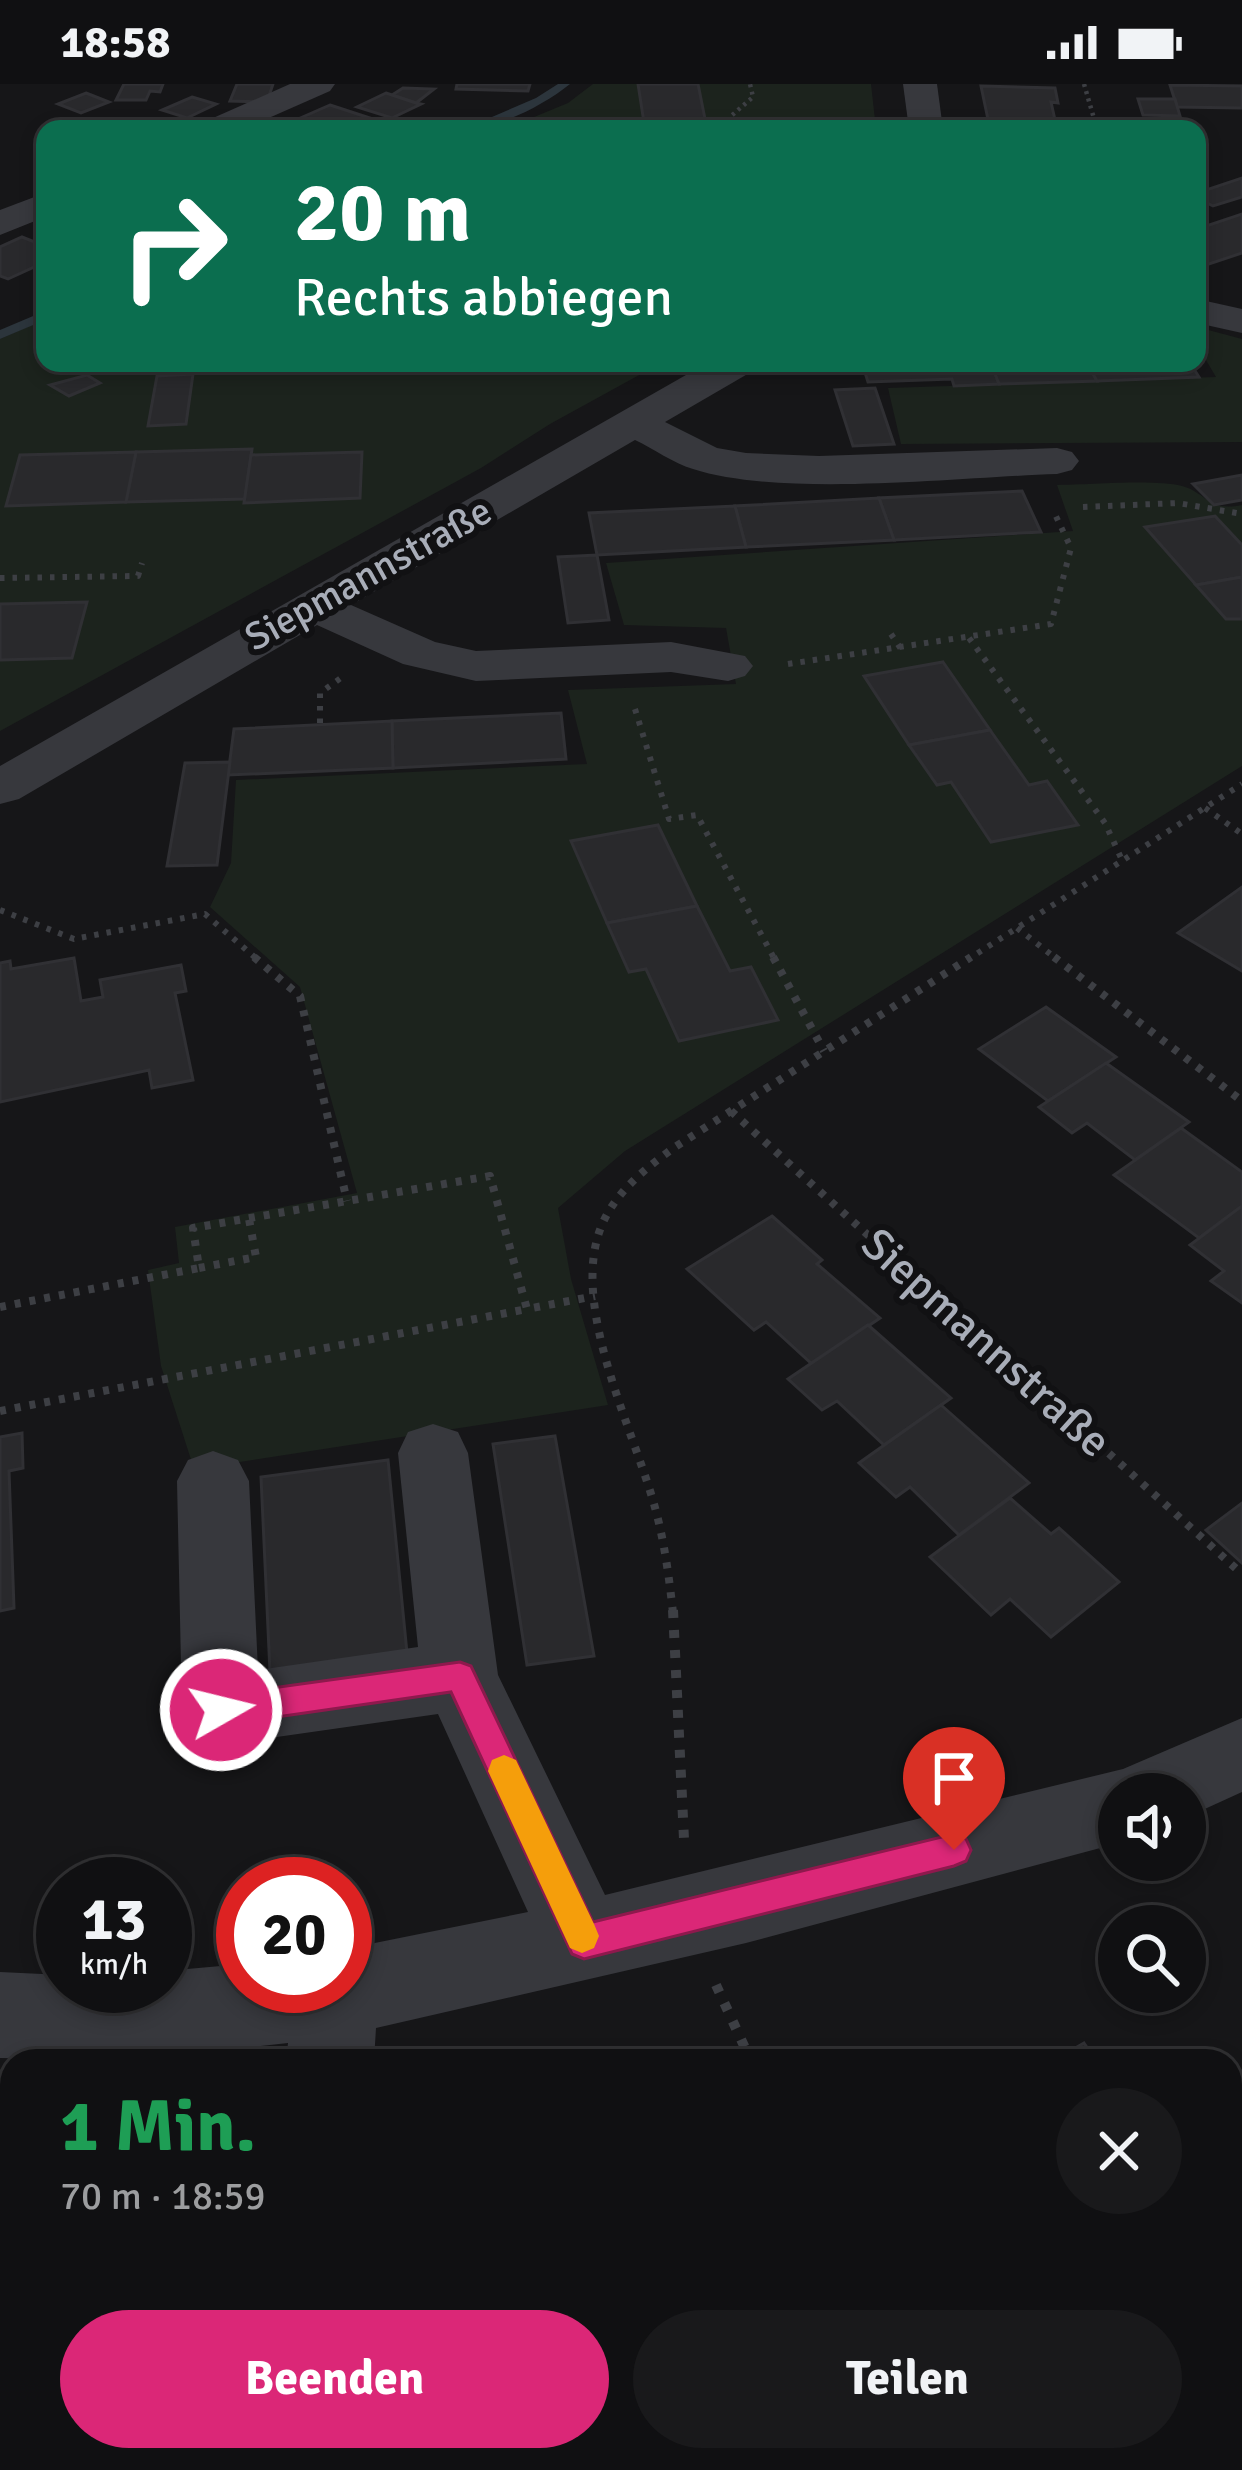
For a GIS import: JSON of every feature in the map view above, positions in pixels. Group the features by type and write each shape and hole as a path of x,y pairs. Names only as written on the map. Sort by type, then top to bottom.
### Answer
{"street":[{"path":"236,120 318,84"},
{"path":"920,84 925,120"},
{"path":"0,224 36,209"},
{"path":"1206,313 1242,321"},
{"name":"Siepmannstraße","path":"0,788 722,372"},
{"path":"635,423 705,459 746,466 819,469 1057,461"},
{"path":"313,605 420,654 476,666 671,657 728,666"},
{"path":"433,1453 460,1676 584,1942"},
{"path":"213,1481 221,1710 460,1676"},
{"path":"1199,1773 1242,1754"},
{"path":"0,2015 171,2014 332,2029 584,1942 1098,1810"}],"path":[{"path":"730,120 753,97 750,84"},
{"path":"1084,84 1094,120"},
{"path":"813,663 1052,624 1071,548 1052,508 1178,503 1242,514"},
{"path":"0,578 139,576 142,563"},
{"path":"891,634 901,649"},
{"path":"969,638 1105,823 1122,860"},
{"path":"320,723 320,693 328,687"},
{"path":"634,704 669,819 697,814 824,1052"},
{"path":"684,1918 683,1748 676,1639 665,1556 641,1454 615,1380 595,1296 595,1246 605,1216 652,1163 1242,784"},
{"path":"1205,808 1242,834"},
{"path":"0,910 74,939 205,914 301,996 347,1201"},
{"path":"1016,928 1242,1101"},
{"name":"Siepmannstraße","path":"731,1112 1242,1574"},
{"path":"199,1268 193,1228 490,1176 527,1309"},
{"path":"0,1307 256,1257 249,1219"},
{"path":"0,1411 595,1296"}],"shaded area":[{"path":"593,84 871,84 875,120 527,120 568,103"},
{"path":"36,323 36,372 645,372 481,468 0,731 0,339"},
{"path":"1206,329 1242,339 1242,442 901,444 888,388 1216,377 1206,360"},
{"path":"1170,484 1215,504 1242,505 1242,766 625,1151 558,1208 571,1279 608,1405 194,1469 161,1366 148,1270 179,1263 175,1227 357,1193 300,987 210,907 231,863 236,780 587,764 568,690 736,684 726,628 624,625 606,563 1073,531 1057,485"}],"building":[{"path":"124,84 163,84 160,92 150,91 146,100 116,100"},
{"path":"237,84 273,84 267,102 230,101"},
{"path":"457,84 530,84 528,91 456,89"},
{"path":"638,84 698,84 705,120 644,120"},
{"path":"1170,85 1242,86 1242,108 1177,107"},
{"path":"981,86 1055,88 1058,103 1051,102 1055,120 988,120"},
{"path":"403,88 434,89 416,103 392,95"},
{"path":"86,93 109,102 81,113 58,104"},
{"path":"386,93 421,104 392,118 357,107"},
{"path":"192,97 216,104 187,118 162,110"},
{"path":"1138,99 1175,99 1180,116 1143,115"},
{"path":"330,105 373,119 371,120 296,120"},
{"path":"1242,178 1242,197 1213,206 1206,202 1206,190"},
{"path":"1242,214 1242,253 1206,265 1206,226"},
{"path":"22,237 36,242 36,266 8,279 0,276 0,247"},
{"path":"865,372 994,372 999,384 954,386 952,379 868,382"},
{"path":"994,372 1092,372 1097,381 999,384"},
{"path":"1092,372 1196,372 1199,377 1097,381"},
{"path":"193,374 186,424 148,426 157,376"},
{"path":"87,375 100,383 69,396 50,385"},
{"path":"875,388 894,444 853,446 835,390"},
{"path":"252,449 245,499 126,502 136,452"},
{"path":"136,452 126,502 6,506 20,455"},
{"path":"362,452 360,498 244,503 251,455"},
{"path":"1242,475 1242,500 1214,505 1193,484"},
{"path":"1022,491 1041,532 894,540 879,498"},
{"path":"879,498 894,540 746,547 735,506"},
{"path":"735,506 746,547 597,555 589,513"},
{"path":"1215,516 1242,545 1242,577 1196,585 1145,527"},
{"path":"597,555 609,620 568,623 558,557"},
{"path":"1242,577 1242,619 1226,619 1196,585"},
{"path":"87,602 72,658 0,660 0,604"},
{"path":"943,662 990,730 909,745 864,676"},
{"path":"561,713 566,759 393,768 392,721"},
{"path":"392,721 393,768 228,775 234,729"},
{"path":"990,730 1029,785 1047,781 1078,825 991,842 951,782 937,785 909,745"},
{"path":"230,762 217,865 167,866 185,763"},
{"path":"658,825 697,906 607,923 571,841"},
{"path":"1242,887 1242,971 1178,933"},
{"path":"697,906 730,971 751,967 778,1020 679,1041 646,969 629,972 607,923"},
{"path":"74,958 81,1001 103,997 100,980 181,965 186,991 175,993 193,1080 152,1088 149,1070 0,1102 0,963 10,961 11,969"},
{"path":"1046,1007 1116,1057 1048,1101 979,1049"},
{"path":"1106,1063 1189,1122 1135,1160 1087,1123 1072,1133 1039,1107"},
{"path":"1181,1128 1242,1172 1242,1206 1199,1238 1114,1175"},
{"path":"1242,1206 1242,1303 1211,1281 1224,1271 1190,1245"},
{"path":"772,1216 822,1260 817,1264 880,1318 812,1364 766,1322 754,1330 687,1269"},
{"path":"868,1325 951,1398 884,1445 837,1401 822,1410 788,1379"},
{"path":"941,1405 1029,1483 959,1535 910,1487 896,1497 859,1463"},
{"path":"22,1433 23,1468 9,1471 14,1608 0,1611 0,1437"},
{"path":"555,1436 594,1656 527,1665 493,1444"},
{"path":"388,1460 407,1653 270,1672 261,1477"},
{"path":"1010,1498 1051,1534 1059,1528 1119,1582 1051,1637 1010,1599 991,1615 930,1557"},
{"path":"1242,1503 1242,1563 1206,1530"}],"waterway":[{"path":"491,120 565,84"},
{"path":"0,335 36,319"}],"slow traffic":[{"path":"504,1771 582,1936"}],"route":[{"path":"221,1710 460,1676 584,1942 954,1850"}]}
